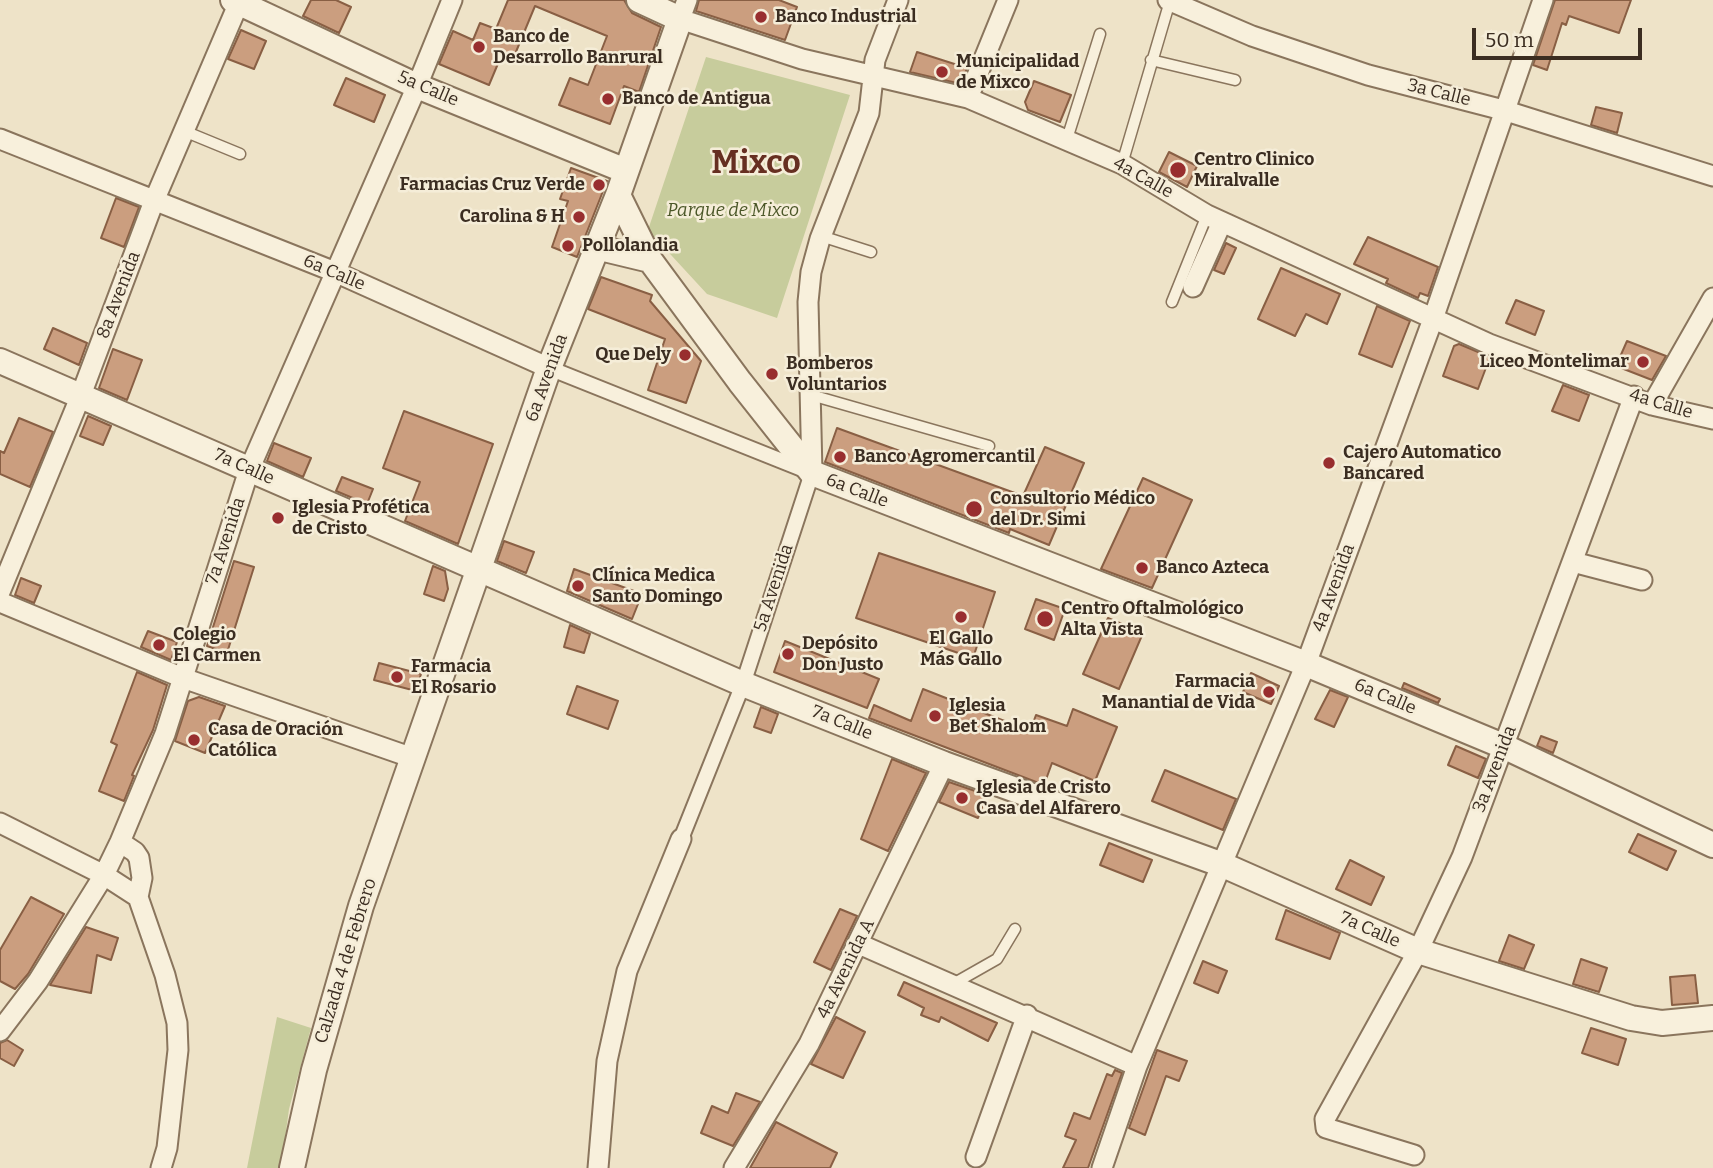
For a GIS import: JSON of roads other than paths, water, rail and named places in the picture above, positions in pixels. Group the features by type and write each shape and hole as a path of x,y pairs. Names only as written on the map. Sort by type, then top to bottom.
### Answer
{"street":[{"name":"7a Avenida","path":"0,1031 38,981 104,876 120,842 157,756 249,470 418,86 452,0"},
{"name":"4a Calle","path":"639,0 683,9 802,59 968,98 1122,164 1215,218 1489,344 1634,396 1652,405 1713,419"},
{"name":"5a Avenida","path":"598,1168 607,1061 627,971 743,684 812,473 808,302 811,272 821,236 869,113 878,48 898,0"},
{"path":"968,98 1008,0"},
{"name":"3a Calle","path":"1169,0 1252,36 1368,75 1503,110 1713,176"},
{"name":"4a Avenida","path":"1102,1168 1137,1066 1306,664 1433,319 1543,0"},
{"name":"5a Calle","path":"238,1 418,86 626,171"},
{"name":"8a Avenida","path":"0,592 81,395 154,201 238,1"},
{"name":"6a Avenida","path":"413,758 549,368 618,195 683,9"},
{"name":"6a Calle","path":"0,139 335,272 549,368 1306,664 1503,746 1713,845"},
{"path":"618,195 650,260 740,382 812,473"},
{"path":"1193,287 1215,218"},
{"path":"596,247 650,260"},
{"path":"1652,405 1713,298"},
{"name":"7a Calle","path":"0,360 743,684 944,764 1223,865 1418,951 1631,1018 1662,1023 1709,1019"},
{"name":"3a Avenida","path":"1414,1155 1326,1128 1328,1111 1418,951 1462,857 1634,396"},
{"path":"1573,562 1642,580"},
{"path":"0,602 183,678 413,758"},
{"name":"Calzada 4 de Febrero","path":"292,1168 314,1070 361,906 413,758"},
{"name":"4a Avenida A","path":"734,1168 809,1044 944,764"},
{"path":"0,823 104,876 138,897"},
{"path":"120,842 139,858 142,878 138,897 165,975 177,1023 178,1050 167,1148 161,1168"},
{"path":"859,944 949,986 1027,1015 1137,1066"},
{"path":"976,1157 1027,1015"}],"lane":[{"path":"1122,164 1169,0"},
{"path":"1067,139 1100,34"},
{"path":"1152,60 1235,80"},
{"path":"184,131 240,154"},
{"path":"1172,302 1215,218"},
{"path":"821,236 871,251"},
{"path":"811,395 989,446"},
{"path":"949,986 997,959 1015,929"}],"place":[{"name":"Banco Industrial","path":"761,17"},
{"name":"Banco de Desarrollo Banrural","path":"479,47"},
{"name":"Municipalidad de Mixco","path":"942,72"},
{"name":"Banco de Antigua","path":"608,99"},
{"name":"Centro Clinico Miralvalle","path":"1178,170"},
{"name":"Farmacias Cruz Verde","path":"599,185"},
{"name":"Carolina & H","path":"579,217"},
{"name":"Pollolandia","path":"568,246"},
{"name":"Que Dely","path":"685,355"},
{"name":"Liceo Montelimar","path":"1643,362"},
{"name":"Bomberos Voluntarios","path":"772,374"},
{"name":"Banco Agromercantil","path":"840,457"},
{"name":"Cajero Automatico Bancared","path":"1329,463"},
{"name":"Consultorio Médico del Dr. Simi","path":"974,509"},
{"name":"Iglesia Profética de Cristo","path":"278,518"},
{"name":"Banco Azteca","path":"1142,568"},
{"name":"Clínica Medica Santo Domingo","path":"578,586"},
{"name":"El Gallo Más Gallo","path":"961,617"},
{"name":"Centro Oftalmológico Alta Vista","path":"1045,619"},
{"name":"Colegio El Carmen","path":"159,645"},
{"name":"Depósito Don Justo","path":"788,654"},
{"name":"Farmacia El Rosario","path":"397,677"},
{"name":"Farmacia Manantial de Vida","path":"1269,692"},
{"name":"Iglesia Bet Shalom","path":"935,716"},
{"name":"Casa de Oración Católica","path":"194,740"},
{"name":"Iglesia de Cristo Casa del Alfarero","path":"962,798"}],"district":[{"name":"Mixco","path":"756,164"}],"park label":[{"name":"Parque de Mixco","path":"733,211"}]}
